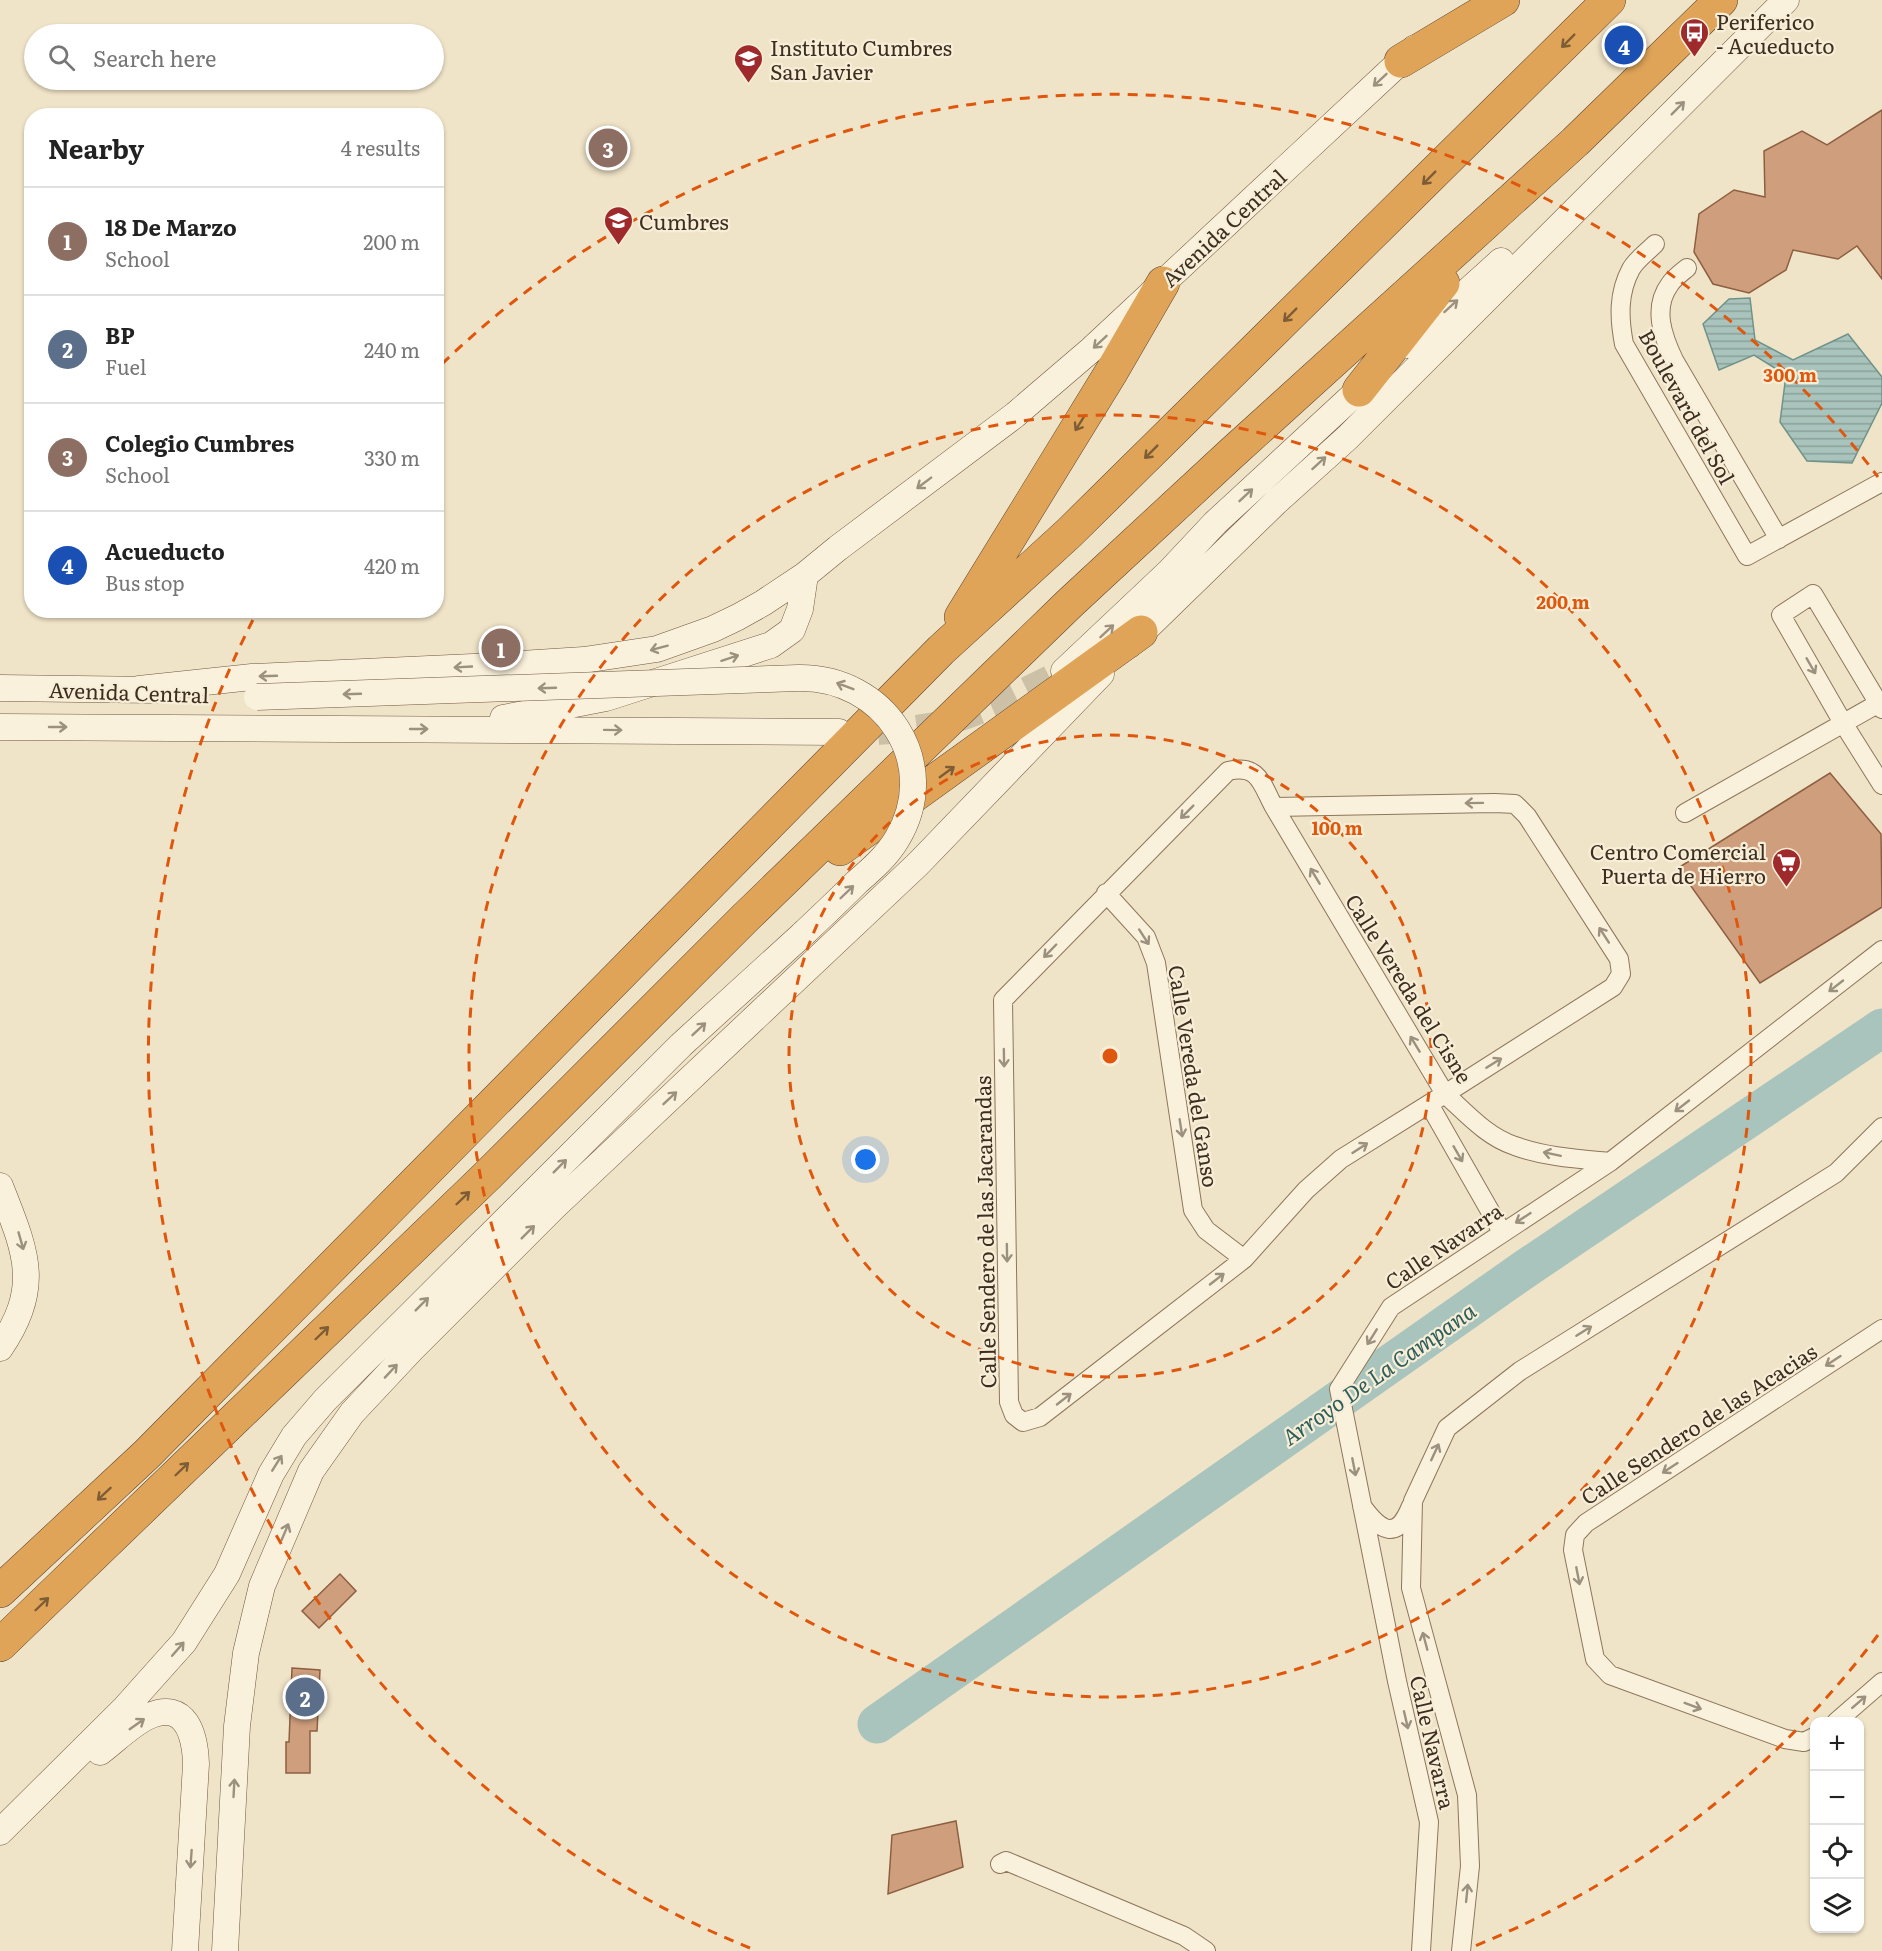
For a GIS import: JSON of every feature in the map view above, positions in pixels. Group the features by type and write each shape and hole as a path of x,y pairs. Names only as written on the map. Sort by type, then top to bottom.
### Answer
{"highway":[{"path":"1401,61 1503,0"},
{"path":"0,1590 147,1454 941,650 1069,533 1609,0"},
{"path":"0,1645 488,1175 746,917 1070,603 1575,142 1721,0"},
{"path":"1359,390 1458,265 1575,142"},
{"path":"941,650 1106,381 1163,283"},
{"path":"746,917 1141,632"}],"main road":[{"name":"Avenida Central","path":"139,689 252,676 552,663 657,649 738,617 805,575 1015,414 1092,349 1401,61 1472,0"},
{"path":"225,1951 237,1726 246,1653 262,1586 311,1472 352,1413 411,1350 553,1208 918,864 1141,632 1276,502 1347,438 1785,0"},
{"path":"1064,671 1170,571 1215,523 1359,390 1583,187 1655,130"},
{"path":"450,729 606,698 771,645 792,630 800,609 805,575"},
{"name":"Avenida Central","path":"0,688 139,689 257,697 806,678 829,680 867,697 879,706 897,728 908,755 912,798 904,826 888,852 804,933 681,1045 325,1400 294,1436 271,1474 228,1574 184,1642 125,1708 4,1828"},
{"name":"Avenida Central","path":"0,727 450,729"},
{"path":"450,729 839,732"},
{"path":"0,1186 22,1243 26,1273 23,1303 15,1326 0,1348"},
{"path":"4,1828 149,1716 169,1712 181,1717 190,1727 195,1744 196,1764 185,1951"}],"street":[{"name":"Boulevard del Sol","path":"1655,244 1632,267 1622,293 1620,320 1624,344 1747,556 1779,539 1674,360 1662,333 1660,306 1669,285 1687,268"},
{"path":"1779,539 1882,482"},
{"path":"1685,813 1843,723 1880,706 1813,594 1781,615 1843,723 1882,785"},
{"name":"Calle Vereda del Cisne","path":"1228,771 1239,768 1249,769 1256,775 1445,1094 1481,1127 1514,1146 1571,1158 1610,1162"},
{"name":"Calle Sendero de las Jacarandas","path":"1228,771 1003,1000 1009,1401 1014,1415 1023,1422 1040,1418 1244,1259 1306,1190 1341,1159 1613,987 1621,974 1619,959 1527,816 1515,804 1496,802 1274,807"},
{"name":"Calle Vereda del Ganso","path":"1106,893 1146,938 1156,963 1193,1210 1206,1230 1244,1259"},
{"name":"Calle Navarra","path":"1421,1951 1429,1821 1397,1681 1340,1389 1391,1307 1610,1162 1882,950"},
{"path":"1429,1104 1503,1232"},
{"name":"Calle Navarra","path":"1461,1951 1470,1866 1467,1795 1411,1588 1413,1501 1447,1428 1520,1371 1836,1173 1882,1127"},
{"name":"Calle Sendero de las Acacias","path":"1810,1739 1804,1742 1785,1740 1610,1675 1595,1659 1573,1550 1575,1535 1586,1523 1882,1329"},
{"path":"1361,1505 1374,1522 1384,1529 1396,1528 1404,1522 1413,1501"},
{"path":"1842,1717 1882,1682"},
{"path":"1000,1864 1006,1861 1184,1936 1206,1951"}],"water":[{"path":"1750,298 1755,340 1793,360 1848,334 1882,377 1882,403 1852,463 1807,461 1780,422 1786,375 1754,355 1719,370 1703,324 1729,299"}],"building":[{"path":"1882,110 1882,279 1857,246 1838,259 1793,250 1786,270 1749,293 1713,284 1694,252 1699,214 1734,190 1765,197 1764,151 1802,131 1827,145"},
{"name":"Centro Comercial Puerta de Hierro","path":"1830,773 1881,834 1882,907 1760,983 1678,868"},
{"path":"340,1574 356,1591 319,1628 302,1611"},
{"path":"292,1668 320,1670 317,1731 310,1731 310,1773 286,1773"},
{"path":"956,1821 963,1867 888,1894 892,1835"}],"waterway":[{"name":"Arroyo De La Campana","path":"877,1724 1525,1269 1882,1028"}],"tunnel":[{"path":"878,732 948,722 978,712 1064,671"}],"place":[{"name":"Acueducto","path":"1624,45"},
{"name":"Periferico - Acueducto","path":"1695,58"},
{"name":"Instituto Cumbres San Javier","path":"749,84"},
{"name":"Colegio Cumbres","path":"608,148"},
{"name":"Cumbres","path":"618,246"},
{"name":"18 De Marzo","path":"501,648"},
{"name":"Centro Comercial Puerta de Hierro","path":"1787,888"},
{"name":"BP","path":"305,1697"}]}
